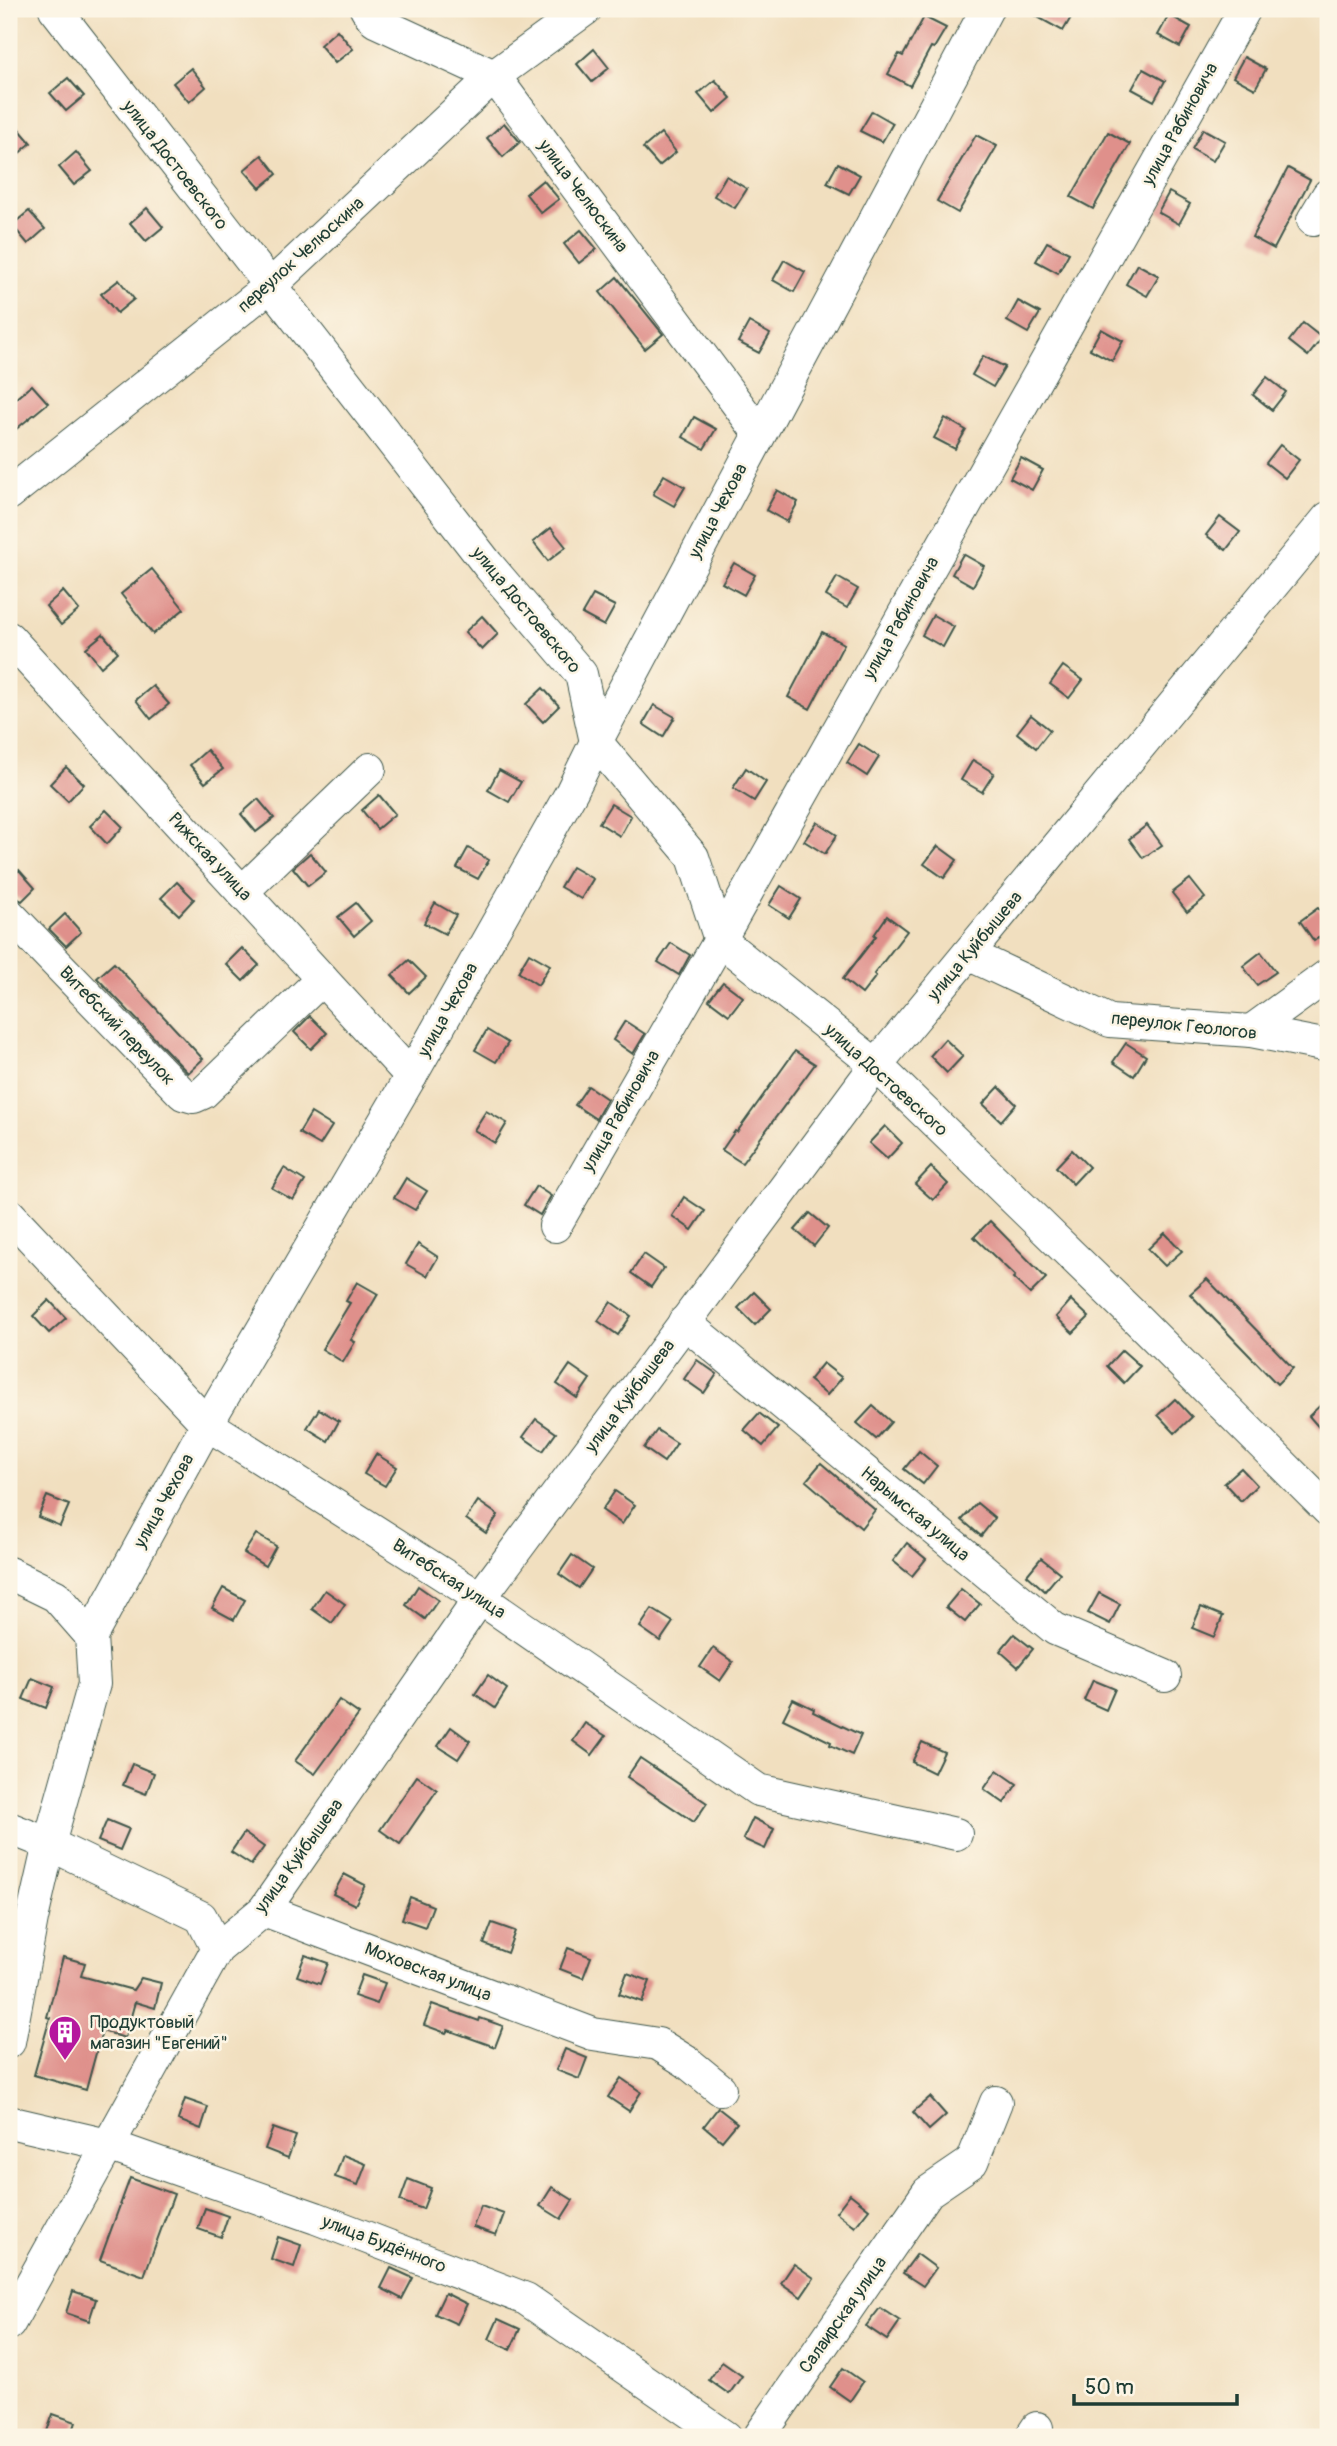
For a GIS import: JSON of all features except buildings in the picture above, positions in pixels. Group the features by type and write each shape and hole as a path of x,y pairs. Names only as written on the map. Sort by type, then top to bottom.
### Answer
{"street":[{"name":"улица Достоевского","path":"55,9 488,565 581,674 596,742 693,857 720,940 876,1065 1131,1313 1328,1510"},
{"name":"улица Челюскина","path":"366,9 375,21 494,76 759,433"},
{"name":"переулок Челюскина","path":"9,494 269,287 494,76 586,9"},
{"name":"улица Чехова","path":"91,1636 207,1424 411,1076 572,791 759,433 987,9"},
{"name":"улица Рабиновича","path":"555,1226 720,940 1245,9"},
{"name":"улица Куйбышева","path":"9,2324 217,1949 264,1910 480,1598 876,1065 1328,518"},
{"name":"Рижская улица","path":"9,638 411,1076"},
{"path":"242,892 370,769"},
{"name":"Витебский переулок","path":"9,914 183,1094 194,1097 203,1093 322,979"},
{"name":"переулок Геологов","path":"968,954 1110,1021 1251,1031 1328,1046"},
{"path":"1251,1031 1328,975"},
{"name":"Витебская улица","path":"9,1214 207,1424 480,1598 758,1790 956,1835"},
{"name":"Нарымская улица","path":"684,1322 1055,1629 1165,1675"},
{"path":"9,1573 56,1596 91,1636 94,1684 49,1844 20,1916 9,2042"},
{"path":"9,1828 49,1844 201,1917 217,1949"},
{"name":"Моховская улица","path":"264,1910 593,2035 658,2044 687,2062 720,2089"},
{"name":"Салаирская улица","path":"759,2437 928,2192 972,2162 996,2102"},
{"name":"улица Будённого","path":"9,2122 108,2145 316,2218 526,2299 726,2437"}],"place":[{"name":"Продуктовый магазин \"Евгений\"","path":"65,2062"}]}
